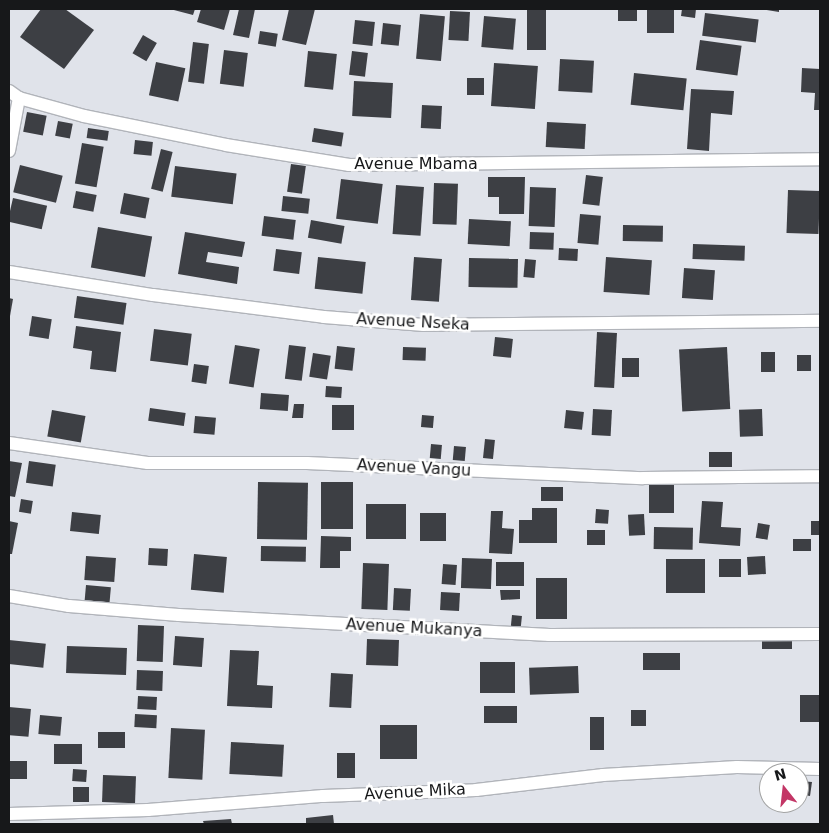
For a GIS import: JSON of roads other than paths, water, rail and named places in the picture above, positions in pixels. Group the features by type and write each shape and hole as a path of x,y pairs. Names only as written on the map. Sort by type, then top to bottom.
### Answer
{"street":[{"path":"9,151 14,95"},
{"name":"Avenue Mbama","path":"14,95 84,116 226,145 349,165 820,160"},
{"name":"Avenue Nseka","path":"9,272 153,296 324,317 424,325 820,321"},
{"name":"Avenue Vangu","path":"9,443 148,463 307,462 643,478 820,476"},
{"name":"Avenue Mukanya","path":"9,596 69,606 180,615 549,635 820,634"},
{"name":"Avenue Mika","path":"9,814 148,810 323,796 476,790 604,775 728,768 820,769"}]}
